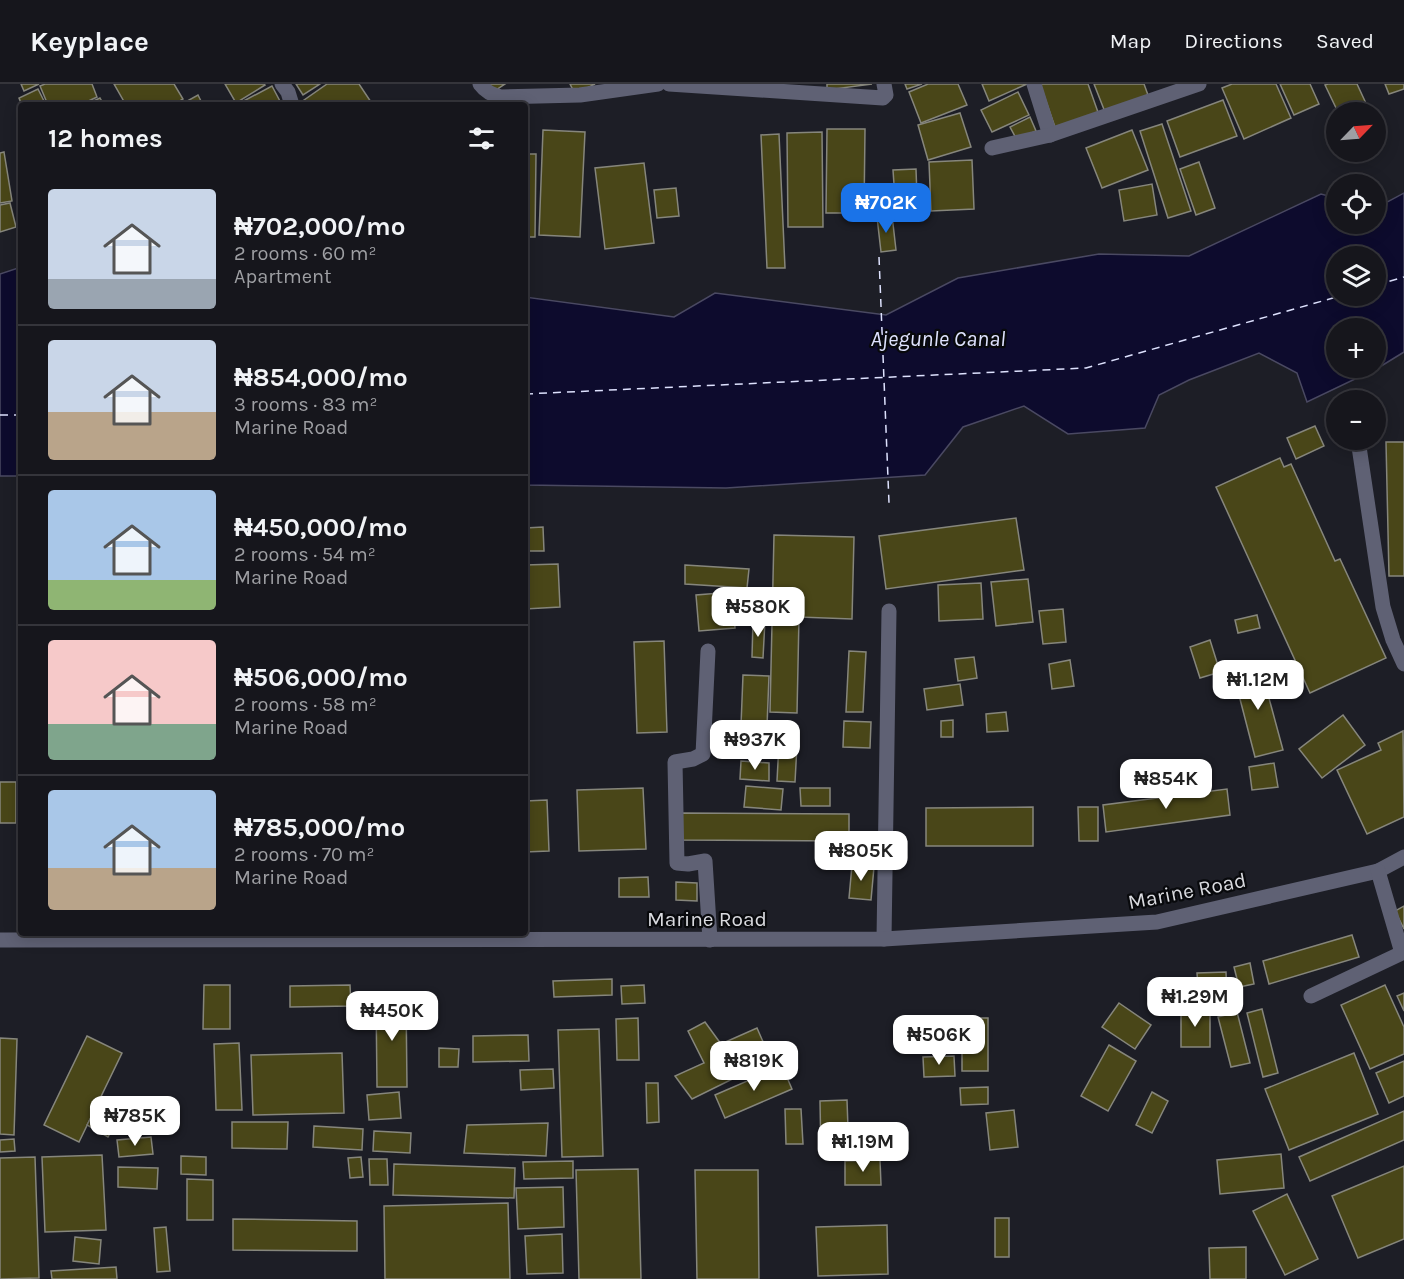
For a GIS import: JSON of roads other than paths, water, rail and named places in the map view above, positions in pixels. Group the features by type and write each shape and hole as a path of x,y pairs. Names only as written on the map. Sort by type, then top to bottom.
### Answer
{"street":[{"path":"282,84 291,102"},
{"path":"480,84 492,95 501,98 580,95 658,84"},
{"path":"669,84 883,98 886,95 884,84"},
{"path":"1034,84 1050,135"},
{"path":"992,148 1050,135 1199,84"},
{"path":"1359,450 1383,607 1393,640 1404,664"},
{"path":"884,939 889,611"},
{"path":"708,651 703,754 693,759 675,762 675,793 677,863 705,861 710,940"},
{"name":"Marine Road","path":"0,940 261,936 481,936 710,940 884,939 1157,922 1378,871 1404,857"},
{"path":"1311,996 1402,953 1378,871"}],"water":[{"name":"Ajegunle Canal","path":"1404,193 1404,352 1386,363 1386,318 1326,318 1326,378 1357,378 1332,390 1326,390 1326,393 1307,402 1297,373 1259,353 1189,380 1159,395 1145,428 1068,434 1024,406 963,427 925,475 726,488 528,485 528,297 674,317 715,293 886,315 958,278 1099,254 1189,256 1321,194 1326,195 1326,234 1386,234 1386,203"},
{"path":"18,268 18,476 0,476 0,274"}]}
